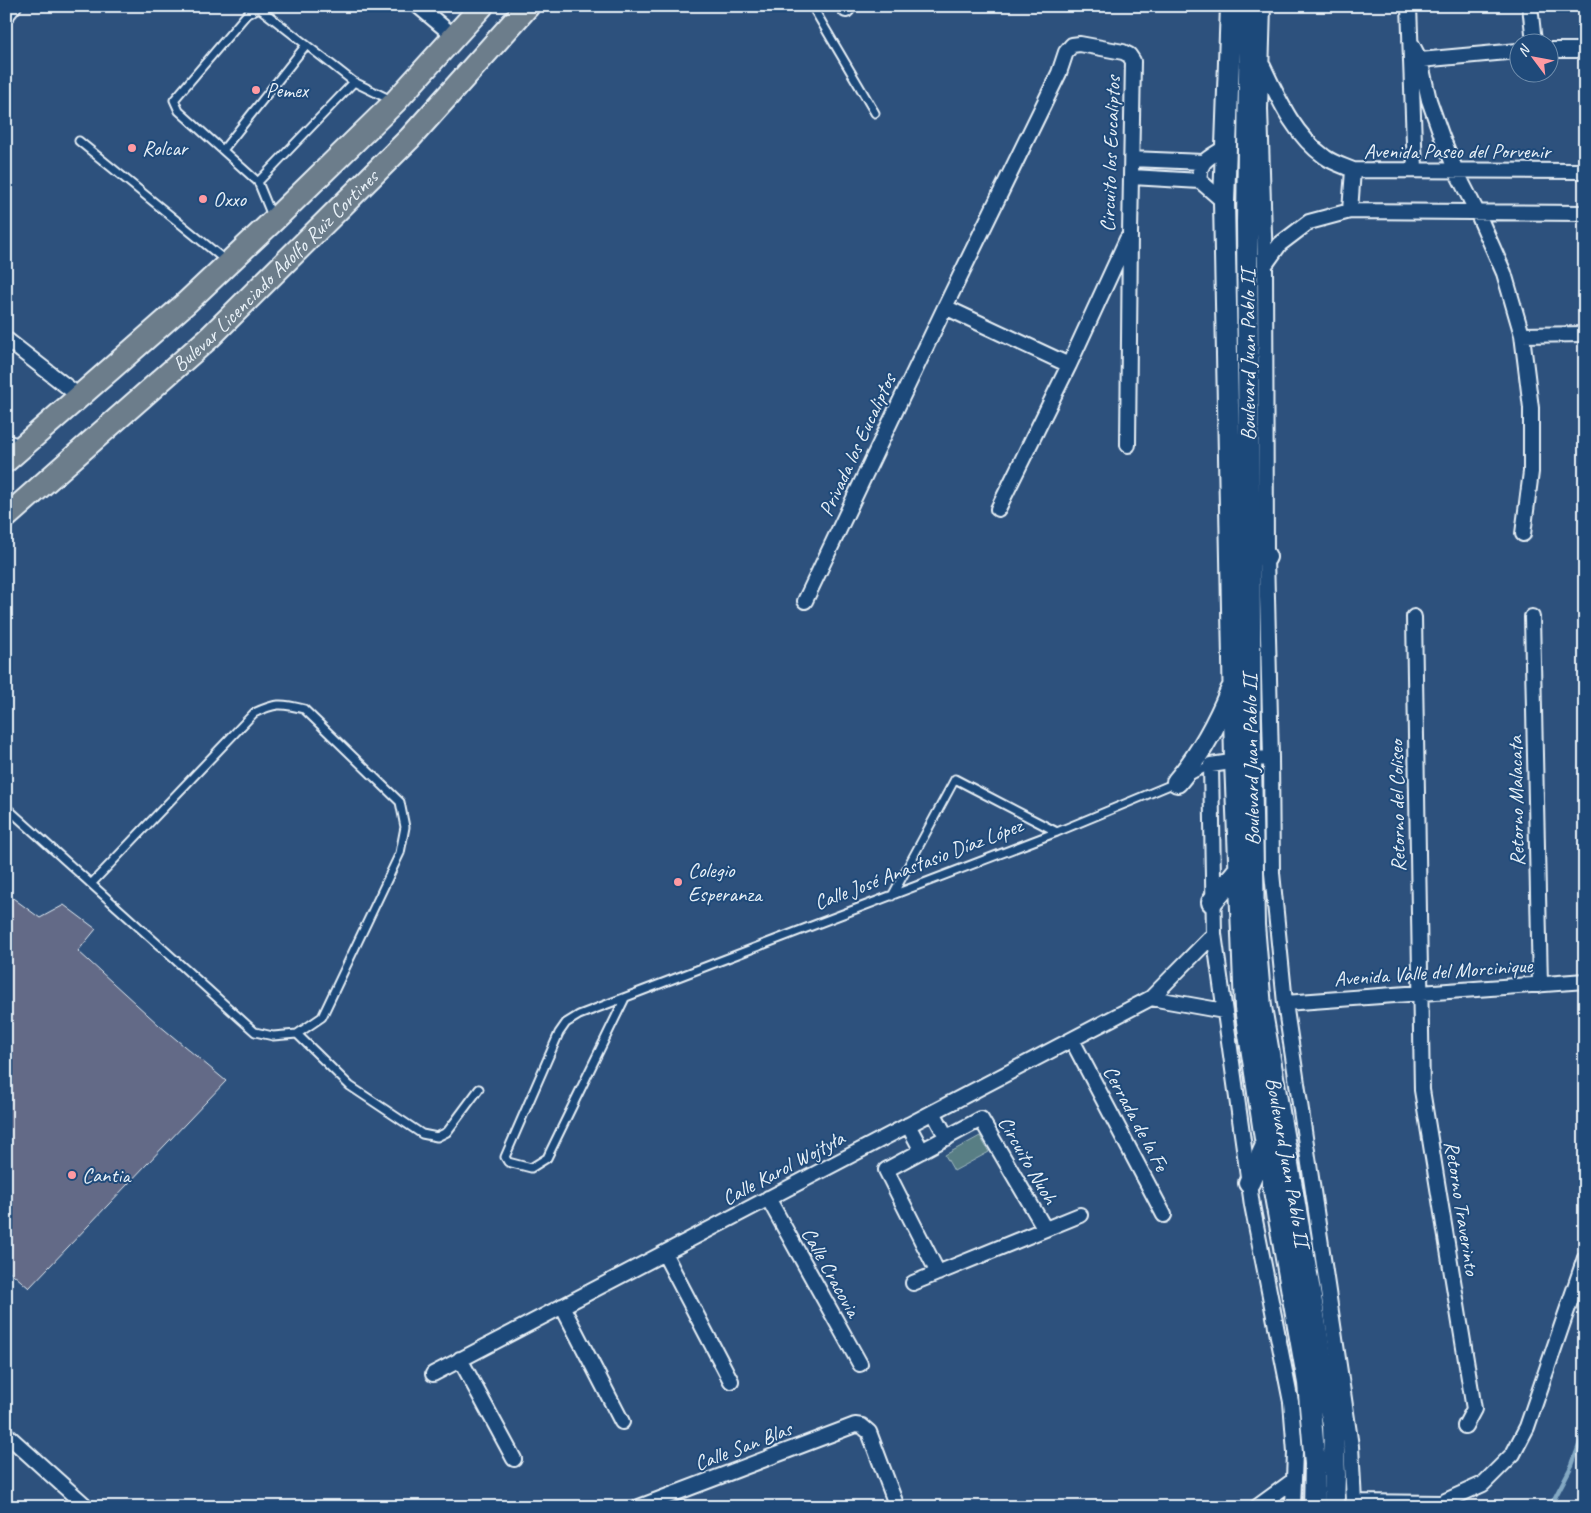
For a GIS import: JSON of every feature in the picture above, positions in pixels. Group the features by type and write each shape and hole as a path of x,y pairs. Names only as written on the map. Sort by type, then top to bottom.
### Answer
{"main road":[{"name":"Bulevar Licenciado Adolfo Ruiz Cortines","path":"11,450 79,396 184,304 274,220 395,102 482,6"},
{"name":"Bulevar Licenciado Adolfo Ruiz Cortines","path":"6,517 210,337 410,138 528,6"},
{"name":"Boulevard Juan Pablo II","path":"1231,6 1224,202 1233,684 1243,760 1261,1006 1333,1425 1334,1507"},
{"name":"Boulevard Juan Pablo II","path":"1250,6 1247,222 1249,529 1239,869 1245,1008 1266,1145 1308,1383 1315,1464 1314,1507"},
{"path":"1249,529 1266,557"},
{"path":"1177,782 1194,762 1208,738 1222,712 1233,684"},
{"path":"1212,902 1239,869"},
{"path":"1249,1183 1266,1145"}],"street":[{"path":"6,16 14,6"},
{"path":"418,6 455,37"},
{"name":"Boulevard Juan Pablo II","path":"1263,6 1260,109 1265,264 1266,557 1272,873 1285,1003 1351,1446 1352,1504"},
{"path":"1409,6 1415,170"},
{"path":"1530,6 1533,32"},
{"path":"1410,41 1420,60 1429,100 1456,171 1477,212 1504,273 1522,335 1531,408 1531,472 1524,534"},
{"name":"Circuito los Eucaliptos","path":"945,307 1059,73 1066,52 1072,45 1080,44 1123,52 1133,61 1130,234 1068,365"},
{"path":"1558,50 1585,50"},
{"path":"1420,60 1508,52"},
{"name":"Avenida Paseo del Porvenir","path":"1262,64 1288,118 1308,142 1326,158 1353,170 1585,172"},
{"path":"1224,202 1200,180 1198,172 1203,162 1226,147"},
{"path":"1132,159 1203,162"},
{"path":"1350,211 1353,170"},
{"path":"1132,177 1200,180"},
{"path":"1265,264 1280,244 1309,222 1350,211 1585,213"},
{"path":"1128,445 1130,234"},
{"path":"945,307 1068,365 998,509"},
{"name":"Privada los Eucaliptos","path":"805,600 945,307"},
{"path":"1522,335 1585,334"},
{"path":"6,339 79,396"},
{"name":"Retorno Malacata","path":"1532,616 1540,985"},
{"name":"Retorno del Coliseo","path":"1414,617 1420,994"},
{"name":"Calle José Anastasio Díaz López","path":"1211,766 1243,760 1271,758"},
{"path":"1211,766 1214,934 1249,1183 1291,1402 1295,1452 1292,1507"},
{"name":"Calle Karol Wojtyła","path":"433,1374 1151,998 1214,934"},
{"name":"Avenida Valle del Morcinique","path":"1285,1003 1585,982"},
{"name":"Retorno Traverinto","path":"1420,994 1422,1090 1474,1409 1464,1426"},
{"path":"1151,998 1224,1011"},
{"name":"Cerrada de la Fe","path":"1072,1040 1164,1215"},
{"path":"933,1112 947,1138"},
{"name":"Circuito Nuoh","path":"938,1273 886,1170 981,1119 1045,1229"},
{"path":"908,1125 922,1151"},
{"name":"Calle Cracovia","path":"768,1198 860,1364"},
{"name":"Circuito Nuoh","path":"913,1283 1080,1215"},
{"path":"664,1253 731,1381"},
{"path":"1352,1504 1441,1503 1483,1484 1514,1454 1528,1426 1585,1258"},
{"path":"562,1306 622,1422"},
{"path":"460,1360 514,1459"},
{"path":"1291,1402 1308,1383"},
{"name":"Calle San Blas","path":"638,1507 855,1425 862,1426 869,1432 897,1507"},
{"path":"6,1434 87,1507"},
{"path":"1257,1507 1294,1480"}],"lane":[{"path":"812,6 875,113"},
{"path":"274,220 258,182 179,111 174,100 247,14 258,8 354,82 395,102"},
{"path":"223,150 306,45"},
{"path":"258,182 354,82"},
{"path":"79,141 228,263"},
{"path":"6,807 255,1032 273,1036 297,1034 322,1017 400,853 406,827 400,802 304,709 286,704 270,705 254,713 92,883"},
{"name":"Calle José Anastasio Díaz López","path":"625,998 547,1158 531,1168 508,1162 505,1157 559,1033 566,1023 579,1015 1057,832 1211,766"},
{"path":"892,896 955,779 1057,832"},
{"path":"297,1034 350,1086 422,1134 437,1137 447,1132 478,1088"}],"green space":[{"path":"980,1136 989,1152 954,1171 945,1155"}],"building":[{"name":"Cantia","path":"6,893 40,918 64,905 96,929 78,951 159,1025 226,1081 29,1288 6,1268"}],"waterway":[{"path":"1550,1507 1572,1465 1585,1429"}],"place":[{"name":"Pemex","path":"256,90"},
{"name":"Rolcar","path":"132,148"},
{"name":"Oxxo","path":"203,199"},
{"name":"Colegio Esperanza","path":"678,882"},
{"name":"Cantia","path":"72,1175"}]}
